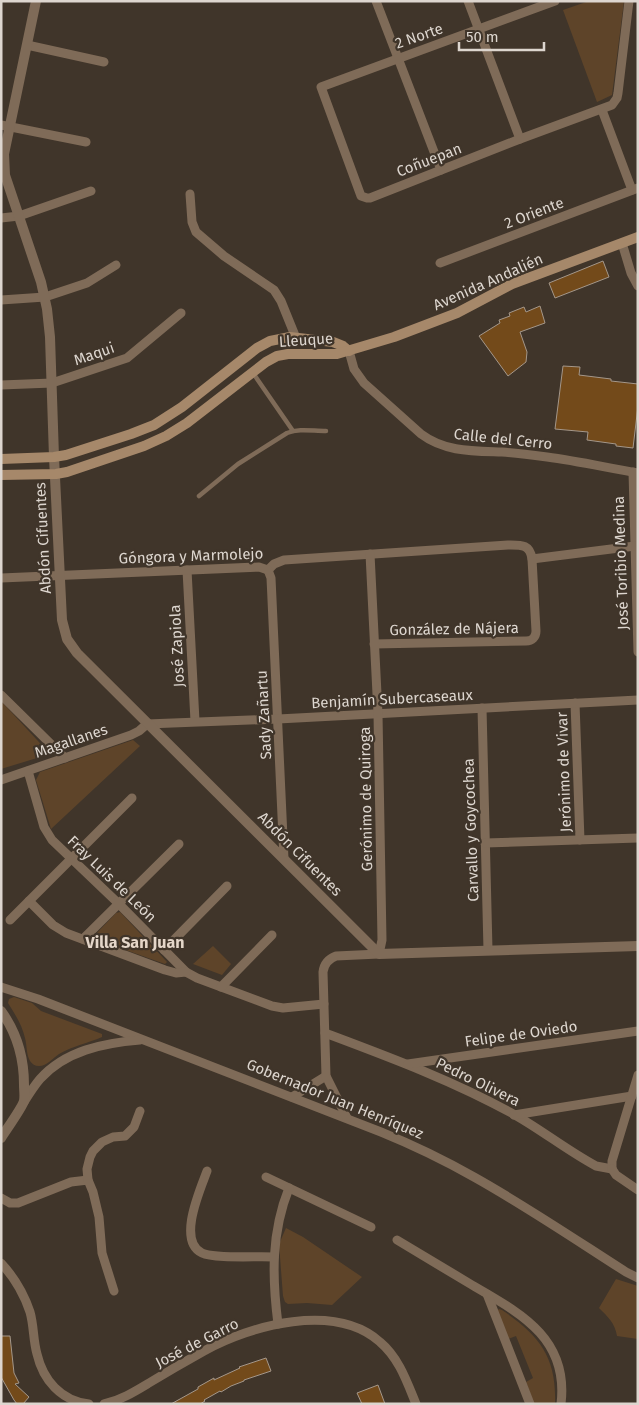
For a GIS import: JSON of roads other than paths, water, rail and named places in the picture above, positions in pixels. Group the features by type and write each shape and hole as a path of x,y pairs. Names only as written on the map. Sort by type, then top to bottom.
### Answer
{"main road":[{"name":"Avenida Andalién","path":"349,350 439,321 512,284 638,237"},
{"name":"Lleuque","path":"1,459 54,457 73,454 154,425 182,407 270,341 296,338 333,342 339,343 349,350"},
{"name":"Lleuque","path":"1,475 56,474 144,446 187,423 252,372 277,356 296,353 332,355 349,350"},
{"path":"154,425 162,438"}],"street":[{"name":"Abdón Cifuentes","path":"36,1 27,45 5,126 4,168 45,297 52,383 62,620 67,639 77,652 147,724 379,954"},
{"path":"376,1 441,170"},
{"path":"468,1 520,139"},
{"name":"2 Norte","path":"321,87 555,1"},
{"name":"Coñuepan","path":"321,87 361,196 370,198 520,139 602,110 615,102 618,93 629,1"},
{"path":"27,45 104,62"},
{"path":"602,110 635,189"},
{"path":"5,126 86,142"},
{"name":"2 Oriente","path":"440,263 635,189"},
{"path":"1,218 19,216 91,191"},
{"path":"190,194 192,222 196,232 224,256 274,290 281,301 296,338"},
{"path":"622,243 631,273 638,286"},
{"path":"1,300 45,297 87,284 116,265"},
{"name":"Maqui","path":"1,385 52,383 127,358 181,313"},
{"name":"Calle del Cerro","path":"349,350 354,369 364,383 421,434 435,443 451,449 543,456 635,473"},
{"name":"José Toribio Medina","path":"635,473 638,652"},
{"name":"Góngora y Marmolejo","path":"1,578 259,567 268,570 274,564 284,560 508,545 522,545 529,549 532,559"},
{"path":"532,559 635,546"},
{"name":"Gerónimo de Quiroga","path":"370,554 378,714 383,927 379,954"},
{"name":"González de Nájera","path":"374,644 526,641 534,638 536,631 532,559"},
{"name":"José Zapiola","path":"187,570 195,722"},
{"name":"Sady Zañartu","path":"268,570 271,578 284,859"},
{"path":"1,695 65,758"},
{"name":"Benjamín Subercaseaux","path":"147,724 638,700"},
{"name":"Jerónimo de Vivar","path":"575,704 580,840"},
{"name":"Carvallo y Goycochea","path":"482,708 488,950"},
{"name":"Magallanes","path":"1,780 131,736 139,732 147,724"},
{"name":"Fray Luis de León","path":"28,771 47,833 186,972 277,1008 324,1004"},
{"path":"10,920 132,798"},
{"name":"Jerónimo de Vivar","path":"485,843 638,838"},
{"path":"83,939 179,844"},
{"path":"164,950 227,886"},
{"path":"29,901 66,933 165,970 186,972"},
{"path":"221,987 272,935"},
{"path":"347,1118 326,1076 323,972 325,964 336,956 638,946"},
{"name":"Gobernador Juan Henríquez","path":"1,988 38,999 415,1146 473,1176 638,1278"},
{"path":"1,1010 12,1026 20,1049 24,1073 24,1102"},
{"name":"Felipe de Oviedo","path":"408,1064 638,1031"},
{"name":"Pedro Olivera","path":"325,1033 408,1064 448,1082 514,1115 591,1163 602,1168 612,1169"},
{"path":"1,1138 39,1080 58,1064 69,1057 94,1047 144,1040"},
{"path":"292,1097 326,1076"},
{"path":"638,1076 612,1161 612,1169 616,1175 638,1190"},
{"path":"514,1115 632,1096"},
{"path":"114,1291 102,1253 99,1216 88,1180 87,1164 94,1151 102,1142 113,1136 125,1136 134,1127 140,1111"},
{"path":"207,1171 192,1219 191,1238 194,1248 208,1255 274,1257"},
{"path":"266,1177 371,1226"},
{"path":"1,1198 10,1203 18,1204 71,1182 88,1180"},
{"path":"278,1324 274,1287 274,1257 277,1226 289,1188"},
{"path":"397,1240 500,1300 542,1334 554,1354 560,1374 562,1385 561,1404"},
{"path":"1,1262 26,1301 39,1363 47,1379 52,1386 66,1397 89,1404"},
{"path":"487,1294 530,1404"},
{"name":"José de Garro","path":"104,1404 121,1399 220,1343 249,1331 278,1324 311,1321 325,1321 347,1325 366,1332 380,1342 393,1356 416,1404"}],"lane":[{"path":"252,372 293,431"},
{"path":"199,496 238,464 286,433 293,431 326,432"}],"district":[{"name":"Villa San Juan","path":"135,942"}]}
